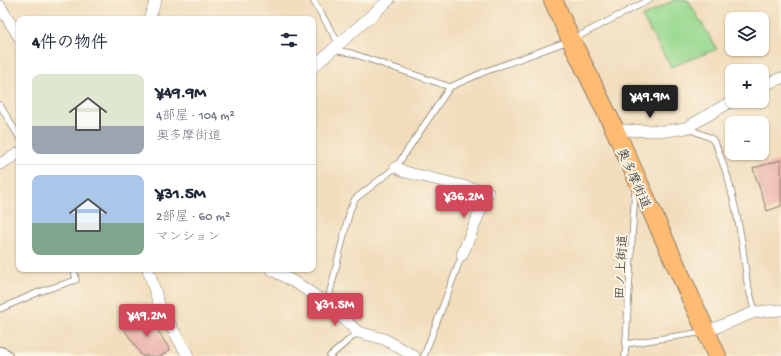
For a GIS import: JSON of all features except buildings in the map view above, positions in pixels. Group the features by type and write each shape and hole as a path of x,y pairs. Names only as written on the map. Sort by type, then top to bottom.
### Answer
{"main road":[{"name":"奥多摩街道","path":"553,0 615,130 636,180 716,356"}],"street":[{"path":"150,16 156,0"},
{"path":"316,64 389,0"},
{"path":"0,6 16,32"},
{"path":"769,83 781,78"},
{"path":"615,130 666,131 686,128 725,105"},
{"path":"0,164 16,155"},
{"path":"396,167 404,172 488,192 462,255"},
{"path":"149,272 160,307 188,356"},
{"path":"276,272 301,286 327,304 358,332 384,339 414,356"},
{"path":"704,332 755,312 781,310"},
{"path":"0,354 5,356"}],"lane":[{"path":"313,0 336,47 450,87"},
{"path":"327,304 350,210 355,199 396,167 450,87 484,72 571,40 649,0"},
{"path":"0,105 16,132"},
{"path":"686,128 709,137 713,140 717,147 728,178 736,211 747,282 755,312"},
{"name":"田ノ上街道","path":"625,356 636,180"},
{"path":"424,356 462,255"},
{"path":"0,309 39,292 76,280 75,272"},
{"path":"330,356 358,332"},
{"path":"626,344 704,332"}],"green space":[{"path":"674,0 688,0 717,49 671,67 642,17"}]}
